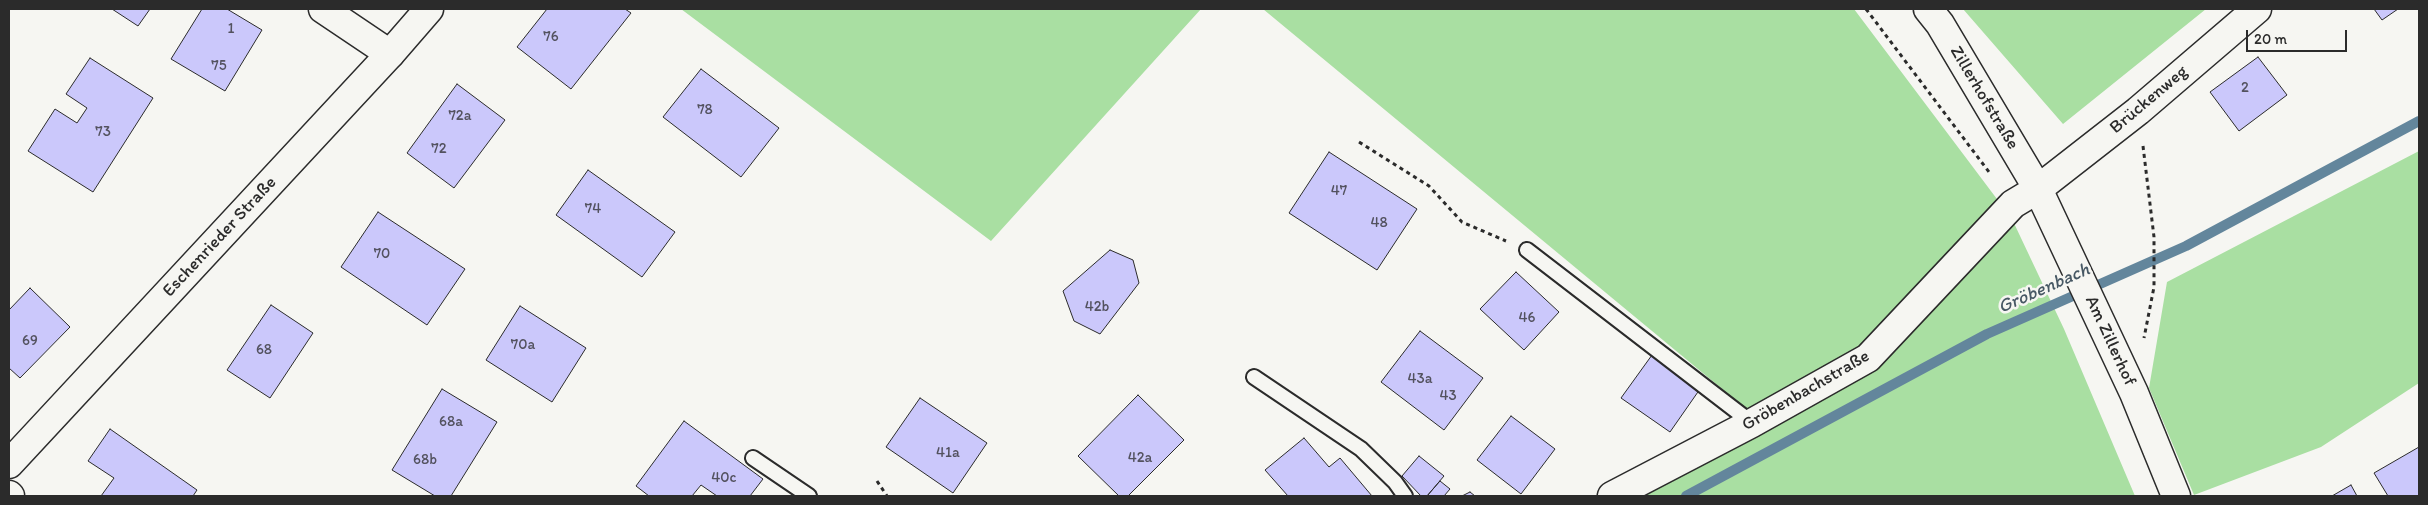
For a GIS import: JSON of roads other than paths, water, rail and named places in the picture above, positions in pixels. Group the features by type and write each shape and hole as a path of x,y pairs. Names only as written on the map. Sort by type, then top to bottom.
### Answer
{"street":[{"path":"322,9 390,54"},
{"name":"Eschenrieder Straße","path":"9,464 390,54 428,9"},
{"name":"Zillerhofstraße","path":"1928,9 1940,24 2038,189"},
{"name":"Brückenweg","path":"2038,189 2138,111 2257,9"},
{"name":"Gröbenbachstraße","path":"1612,496 1752,423 1868,358 2013,204 2038,189"},
{"name":"Am Zillerhof","path":"2038,189 2134,393 2176,496"}],"lane":[{"path":"1527,250 1752,423"},
{"path":"1254,377 1361,449 1395,482 1406,496"},
{"path":"753,458 809,496"}],"waterway":[{"name":"Gröbenbach","path":"1686,496 1987,334 2186,246 2419,121"}]}
